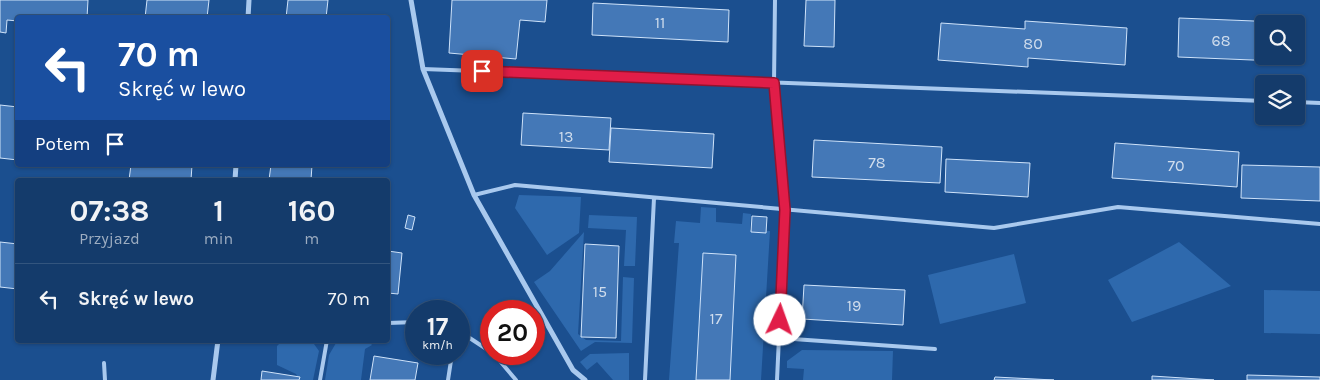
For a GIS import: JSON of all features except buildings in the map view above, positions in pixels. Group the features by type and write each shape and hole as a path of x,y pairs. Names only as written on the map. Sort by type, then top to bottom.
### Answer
{"street":[{"path":"248,15 249,0"},
{"path":"411,0 423,69 474,195 573,370 585,380"},
{"path":"213,380 218,343"}],"lane":[{"path":"775,0 774,83 785,210 777,380"},
{"path":"423,69 1255,101"},
{"path":"1305,102 1320,103"},
{"path":"474,195 515,185 994,228 1118,207 1320,224"},
{"path":"645,380 654,198"},
{"path":"390,323 405,322"},
{"path":"779,338 934,349"},
{"path":"320,380 326,343"},
{"path":"104,363 105,380"},
{"path":"448,380 450,365"},
{"path":"503,365 516,380"}],"shaded area":[{"path":"519,195 581,197 579,233 547,255 515,208"},
{"path":"701,207 716,208 716,222 742,224 743,213 751,214 750,230 770,231 761,380 669,380 679,243 674,243 676,221 700,223"},
{"path":"589,215 637,217 635,266 624,266 626,230 588,228"},
{"path":"584,232 578,334 586,340 621,341 623,277 634,278 632,343 595,342 581,351 534,282 550,271"},
{"path":"1179,242 1231,286 1132,322 1108,280"},
{"path":"1014,254 1026,303 940,324 928,275"},
{"path":"1264,290 1320,291 1320,334 1264,333"},
{"path":"280,343 314,344 319,351 313,380 299,380 296,374 277,365 277,346"},
{"path":"336,343 370,343 372,345 365,349 361,380 325,380 329,355"},
{"path":"802,350 893,351 892,380 803,380 804,369 787,368 787,361"},
{"path":"629,353 629,380 613,380 597,362 587,370 580,362 590,354"}],"route":[{"path":"482,71 774,83 785,210 780,320"}]}
